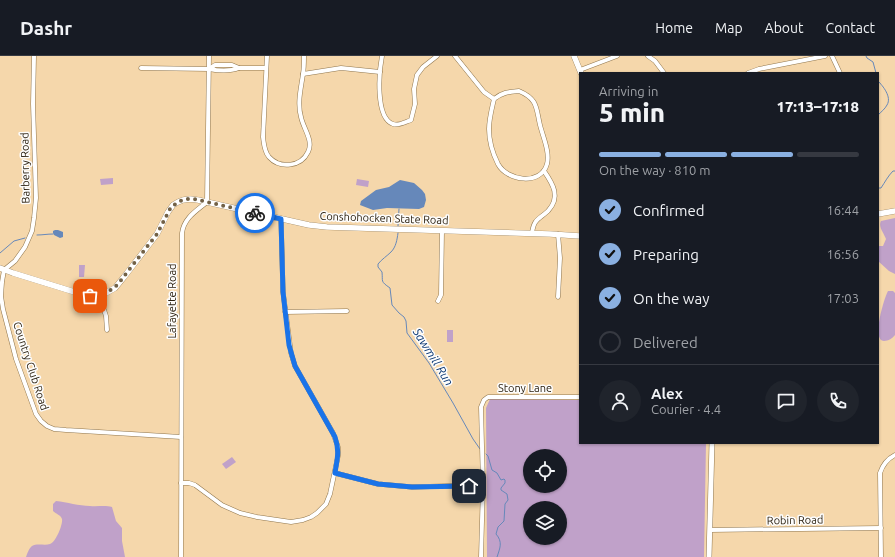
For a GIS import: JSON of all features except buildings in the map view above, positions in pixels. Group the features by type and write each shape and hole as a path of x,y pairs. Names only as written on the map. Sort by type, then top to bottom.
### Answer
{"main road":[{"path":"574,56 581,72"},
{"name":"Conshohocken State Road","path":"99,295 112,290 157,234 173,205 186,199 194,199 309,225 327,227 532,233 579,236"},
{"path":"879,214 895,211"},
{"path":"2,269 81,294 90,296 99,295"}],"street":[{"name":"Barberry Road","path":"2,269 15,260 25,247 32,231 34,218 36,198 33,104 34,56"},
{"path":"207,202 209,56"},
{"path":"267,56 263,137 264,146 266,152 272,160 285,165 298,163 309,152 310,144 300,116 299,104 304,56"},
{"path":"382,56 380,72 380,105 384,118 393,124 401,124 410,120 415,104 414,89 416,75 423,67 437,56"},
{"path":"455,56 484,92 494,99"},
{"path":"581,72 617,56"},
{"path":"648,56 655,61 663,72"},
{"path":"751,72 825,56"},
{"path":"832,56 840,72"},
{"path":"141,68 209,69 215,65 239,68 266,68"},
{"path":"303,74 341,68 380,72"},
{"path":"519,91 534,101 548,155 547,164 544,171 537,176 523,179 510,176 498,163 490,143 489,128 494,99 501,94 519,91"},
{"path":"532,233 533,226 550,208 555,197 552,184 544,171"},
{"name":"Lafayette Road","path":"181,557 182,233 183,225 186,220 207,202"},
{"path":"181,483 195,485 218,502 240,513 291,522 311,517 322,508 330,494 338,452 337,442 293,359 289,345 282,282 281,219"},
{"path":"438,301 441,295 442,231"},
{"path":"558,234 560,258 558,297"},
{"name":"Country Club Road","path":"2,269 1,289 3,309 18,363 34,410 41,421 51,428 59,429 181,437"},
{"path":"99,295 106,316 107,330"},
{"path":"285,312 347,311"},
{"name":"Stony Lane","path":"481,557 483,485 481,407 484,400 488,396 579,397"},
{"path":"709,557 712,444"},
{"path":"881,557 880,472 886,461 895,455"},
{"path":"335,473 378,484 412,487 483,485"},
{"name":"Robin Road","path":"710,530 881,528"}],"shaded area":[{"path":"113,178 113,184 101,185 100,179"},
{"path":"357,179 369,181 368,187 356,185"},
{"path":"895,218 895,274 889,271 879,262 879,246 883,246 886,239 881,228 881,221"},
{"path":"79,265 85,265 84,277 79,277"},
{"path":"888,291 893,291 895,293 895,335 884,341 880,339 879,323"},
{"path":"447,330 453,330 453,342 447,342"},
{"path":"490,399 579,400 579,444 706,444 704,557 487,557 486,408"},
{"path":"232,457 236,462 226,469 222,464"},
{"path":"56,501 86,506 112,507 116,521 122,528 122,541 125,557 26,557 32,546 50,544 57,537 62,519 53,511 53,504"}],"water":[{"path":"400,180 414,183 422,190 425,194 426,200 424,207 419,209 387,208 373,210 360,205 361,201 376,190 389,187"},
{"path":"53,231 63,232 63,237 60,238 54,235"}],"waterway":[{"path":"866,56 873,62 876,72"},
{"path":"879,82 888,95 888,102 879,114"},
{"path":"879,188 881,188 891,173 895,171"},
{"name":"Sawmill Run","path":"398,226 399,209"},
{"name":"Sawmill Run","path":"398,233 393,250 378,264 378,267 382,272 383,281 390,288 392,305 404,317 406,321 407,333 429,363 480,449"},
{"path":"37,235 53,234"},
{"path":"0,253 14,241 25,238"},
{"name":"Sawmill Run","path":"486,454 492,470 497,473 501,480 505,480 501,490 507,494 508,500 505,504 504,521 498,527 496,534 500,540 500,548 497,557"}],"way so far":[{"path":"90,296 106,293 118,284 157,234 169,210 178,202 186,199 194,199 255,213"}],"route":[{"path":"255,213 281,219 282,282 289,345 295,366 335,437 338,447 335,473 378,484 412,487 469,486"}]}
